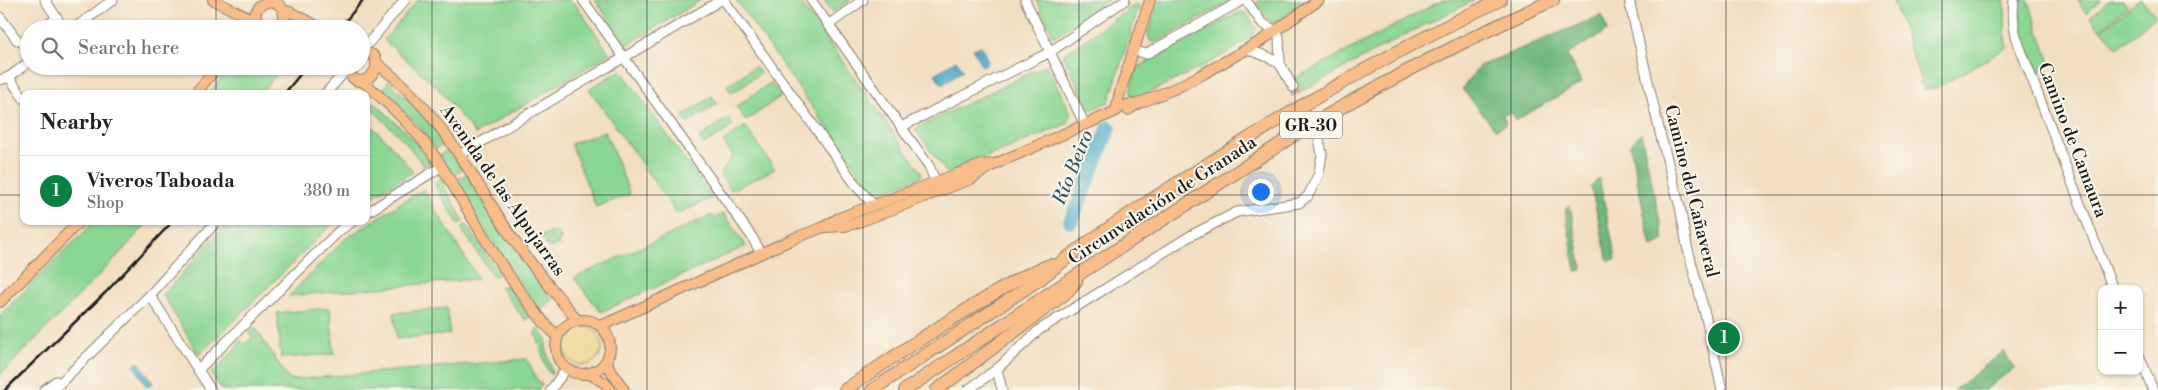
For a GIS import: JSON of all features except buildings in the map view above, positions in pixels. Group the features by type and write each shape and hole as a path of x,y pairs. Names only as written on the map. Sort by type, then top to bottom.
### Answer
{"highway":[{"name":"Circunvalación de Granada","path":"872,390 1188,176 1308,101 1392,54 1500,0"},
{"name":"Circunvalación de Granada","path":"905,390 1082,272 1342,106 1464,42 1553,0"},
{"path":"845,390 930,333 1033,271 1060,262"},
{"path":"936,390 1066,293 1082,272"}],"main road":[{"path":"213,0 251,20"},
{"path":"1116,111 1120,92 1150,0"},
{"path":"824,227 845,226 909,203 971,179 995,164 1116,111 1120,113 1131,109 1134,104 1176,88 1260,41 1319,0"},
{"path":"273,2 284,20"},
{"path":"257,20 259,6 273,2 306,20"},
{"name":"Avenida de las Alpujarras","path":"370,55 428,112 461,154 512,237 577,320"},
{"path":"362,81 374,75 376,63"},
{"path":"198,90 211,75"},
{"name":"Avenida de las Alpujarras","path":"352,75 354,78 362,81 411,126 441,167 471,219 510,279 558,336"},
{"path":"1120,92 1134,104"},
{"path":"601,326 761,253 824,227 839,218 981,165 995,164"},
{"path":"874,205 882,208 909,203 918,194 932,189 936,182"},
{"path":"0,302 76,225"},
{"path":"577,320 592,321 601,326 610,340 607,360 600,368 588,373 574,373 566,369 556,354 558,336 563,328 577,320"},
{"path":"607,360 609,368 624,390"},
{"path":"588,373 606,383 611,390"}],"street":[{"path":"45,0 57,18 54,20"},
{"path":"86,20 112,0"},
{"path":"370,41 405,0"},
{"path":"583,0 752,237 761,253"},
{"path":"461,154 723,0 863,194 874,205"},
{"path":"811,0 929,166 936,182"},
{"path":"828,25 863,0"},
{"path":"1025,0 1085,125"},
{"path":"901,127 1050,52 1125,0"},
{"path":"1133,50 1146,54 1245,0 1262,23 1276,31 1279,36 1280,64"},
{"name":"Camino del Cañaveral","path":"1629,0 1661,137 1680,207 1687,246 1708,322 1722,390"},
{"name":"Camino de Camaura","path":"2014,0 2012,14 2014,31 2112,285"},
{"path":"0,17 20,42"},
{"path":"1260,41 1262,23"},
{"path":"1247,48 1268,56 1280,64 1294,87"},
{"path":"0,80 9,77 20,69"},
{"path":"329,90 341,75"},
{"path":"9,77 20,93"},
{"path":"968,390 997,370 1039,330 1190,236 1237,212 1299,203 1308,196 1319,173 1322,154 1319,139"},
{"path":"370,211 441,167"},
{"path":"861,209 863,194"},
{"path":"53,390 150,295 213,225"},
{"path":"198,370 347,225"},
{"path":"150,295 211,390"},
{"path":"2143,365 2153,390"},
{"path":"551,390 566,369"},
{"path":"997,370 1002,390"},
{"path":"44,390 55,381 66,378"}],"green space":[{"path":"418,0 570,0 576,5 610,54 475,134 438,88 384,40"},
{"path":"595,0 701,0 627,45"},
{"path":"736,0 799,0 922,173 921,177 875,195"},
{"path":"824,0 851,0 833,12"},
{"path":"1036,0 1108,0 1054,37"},
{"path":"1159,0 1233,0 1156,43 1150,41 1148,34"},
{"path":"1258,0 1307,0 1275,22 1270,22 1257,4"},
{"path":"1443,0 1475,0 1410,32 1302,91 1294,79"},
{"path":"1893,0 2004,0 2008,47 1935,89 1924,90"},
{"path":"2020,0 2028,0 2050,63 2039,73 2023,38 2019,20"},
{"path":"2076,0 2101,0 2086,13"},
{"path":"2110,0 2122,0 2128,6 2100,30 2090,17"},
{"path":"2139,0 2142,0 2156,16 2118,48 2102,30"},
{"path":"1136,4 1139,6 1109,102 1090,110 1063,55"},
{"path":"1240,12 1246,13 1256,29 1240,45 1184,76 1139,97 1132,96 1130,92 1136,69"},
{"path":"1602,15 1607,31 1567,55 1582,83 1516,120 1512,112 1503,115 1506,124 1496,130 1462,89 1479,66"},
{"path":"1046,65 1072,115 1067,124 947,173 915,129"},
{"path":"755,66 760,73 732,93 727,86"},
{"path":"621,70 712,198 677,214 589,89"},
{"path":"224,75 276,75 263,90 211,90"},
{"path":"389,81 425,116 446,142 436,149 417,124 382,91"},
{"path":"771,82 781,96 746,121 736,107"},
{"path":"712,96 717,104 688,123 683,116"},
{"path":"373,101 412,138 430,163 424,166 407,144 370,107"},
{"path":"728,118 733,126 704,145 699,138"},
{"path":"370,124 391,145 413,172 370,199"},
{"path":"745,126 775,169 731,190 720,174 733,156 723,142"},
{"path":"605,131 630,194 596,207 571,144"},
{"path":"1641,133 1664,240 1651,247 1630,145"},
{"path":"450,148 463,169 452,175 440,155"},
{"path":"467,174 497,225 553,300 540,310 514,275 454,181"},
{"path":"1599,178 1616,259 1608,261 1591,187"},
{"path":"440,179 464,221 458,224 434,183"},
{"path":"423,189 478,279 289,296 345,239 367,225 370,225 370,223"},
{"path":"1570,205 1582,270 1576,271 1565,210"},
{"path":"724,214 746,246 601,312 574,278 712,215 714,218"},
{"path":"91,225 145,225 112,262 0,375 0,315"},
{"path":"225,225 331,225 199,355 163,295"},
{"path":"467,225 500,275 492,275 461,228"},
{"path":"555,231 561,236 559,244 549,248 540,236"},
{"path":"499,286 507,286 530,317 525,320"},
{"path":"330,308 334,354 281,358 277,313"},
{"path":"447,308 450,334 397,339 394,313"},
{"path":"255,327 289,380 527,359 536,378 542,385 538,390 222,390 211,373 232,353 241,340 245,344 252,337 248,333"},
{"path":"539,329 546,338 551,375 534,333"},
{"path":"2004,351 2014,368 1985,390 1954,390"}],"sand":[{"path":"583,327 597,332 602,346 597,360 583,365 569,360 564,346 569,332"}],"water":[{"path":"981,46 988,61 984,66 981,65 973,49"},
{"path":"956,60 963,70 942,85 935,74"},
{"path":"139,362 153,383 147,387 134,365"}],"waterway":[{"name":"Río Beiro","path":"1071,221 1109,128"}],"tunnel":[{"path":"1293,87 1319,139"}],"railway":[{"path":"346,20 363,0"},
{"path":"287,90 300,75"},
{"path":"5,390 106,292 169,225"}],"place":[{"name":"Viveros Taboada","path":"1724,338"}]}
